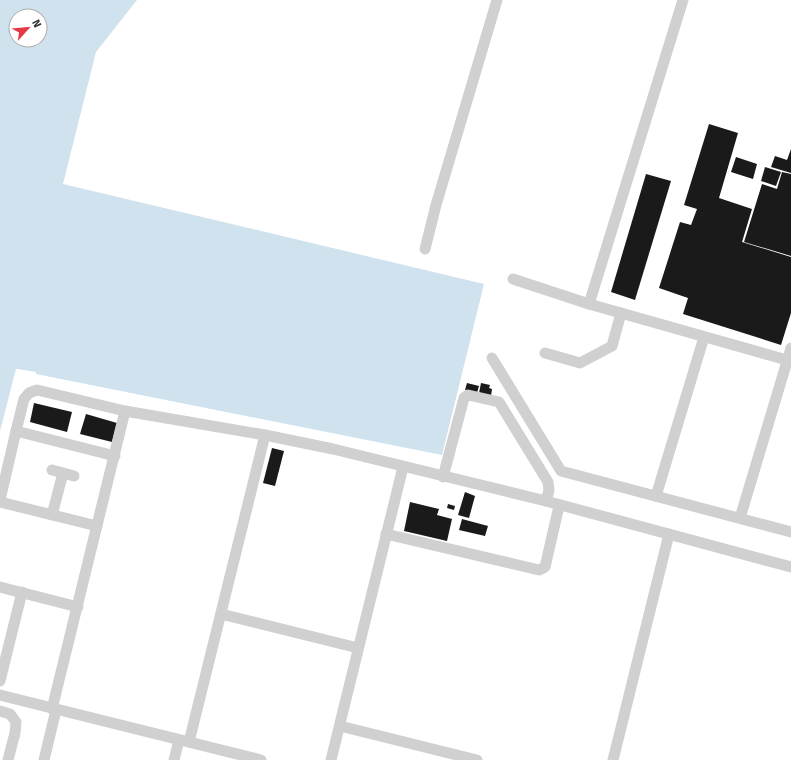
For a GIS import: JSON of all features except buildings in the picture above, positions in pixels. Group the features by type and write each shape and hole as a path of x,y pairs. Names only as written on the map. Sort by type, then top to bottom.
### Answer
{"street":[{"path":"425,249 436,205 497,0"},
{"path":"589,304 684,0"},
{"path":"512,279 589,304 787,360"},
{"path":"545,353 580,363 612,346 621,313"},
{"path":"656,496 704,337"},
{"path":"740,518 791,348"},
{"path":"492,358 561,471 791,532"},
{"path":"97,526 0,501 24,399 29,393 37,390 125,412 265,435 333,449 546,501 559,506 791,567"},
{"path":"443,477 464,398 468,395 500,402 548,482 549,490 546,501"},
{"path":"44,760 54,709 125,412"},
{"path":"16,431 115,456"},
{"path":"174,760 184,741 221,614 265,435"},
{"path":"331,760 403,467"},
{"path":"52,515 57,471 74,476"},
{"path":"386,534 539,570 545,567 559,506"},
{"path":"613,760 669,534"},
{"path":"0,587 78,607"},
{"path":"0,681 22,592"},
{"path":"221,614 358,648"},
{"path":"0,695 261,760"},
{"path":"0,711 10,714 16,722 8,760"},
{"path":"340,726 477,760"}],"water":[{"path":"0,0 137,0 96,52 63,184 484,284 442,455 16,369 0,431"}]}
